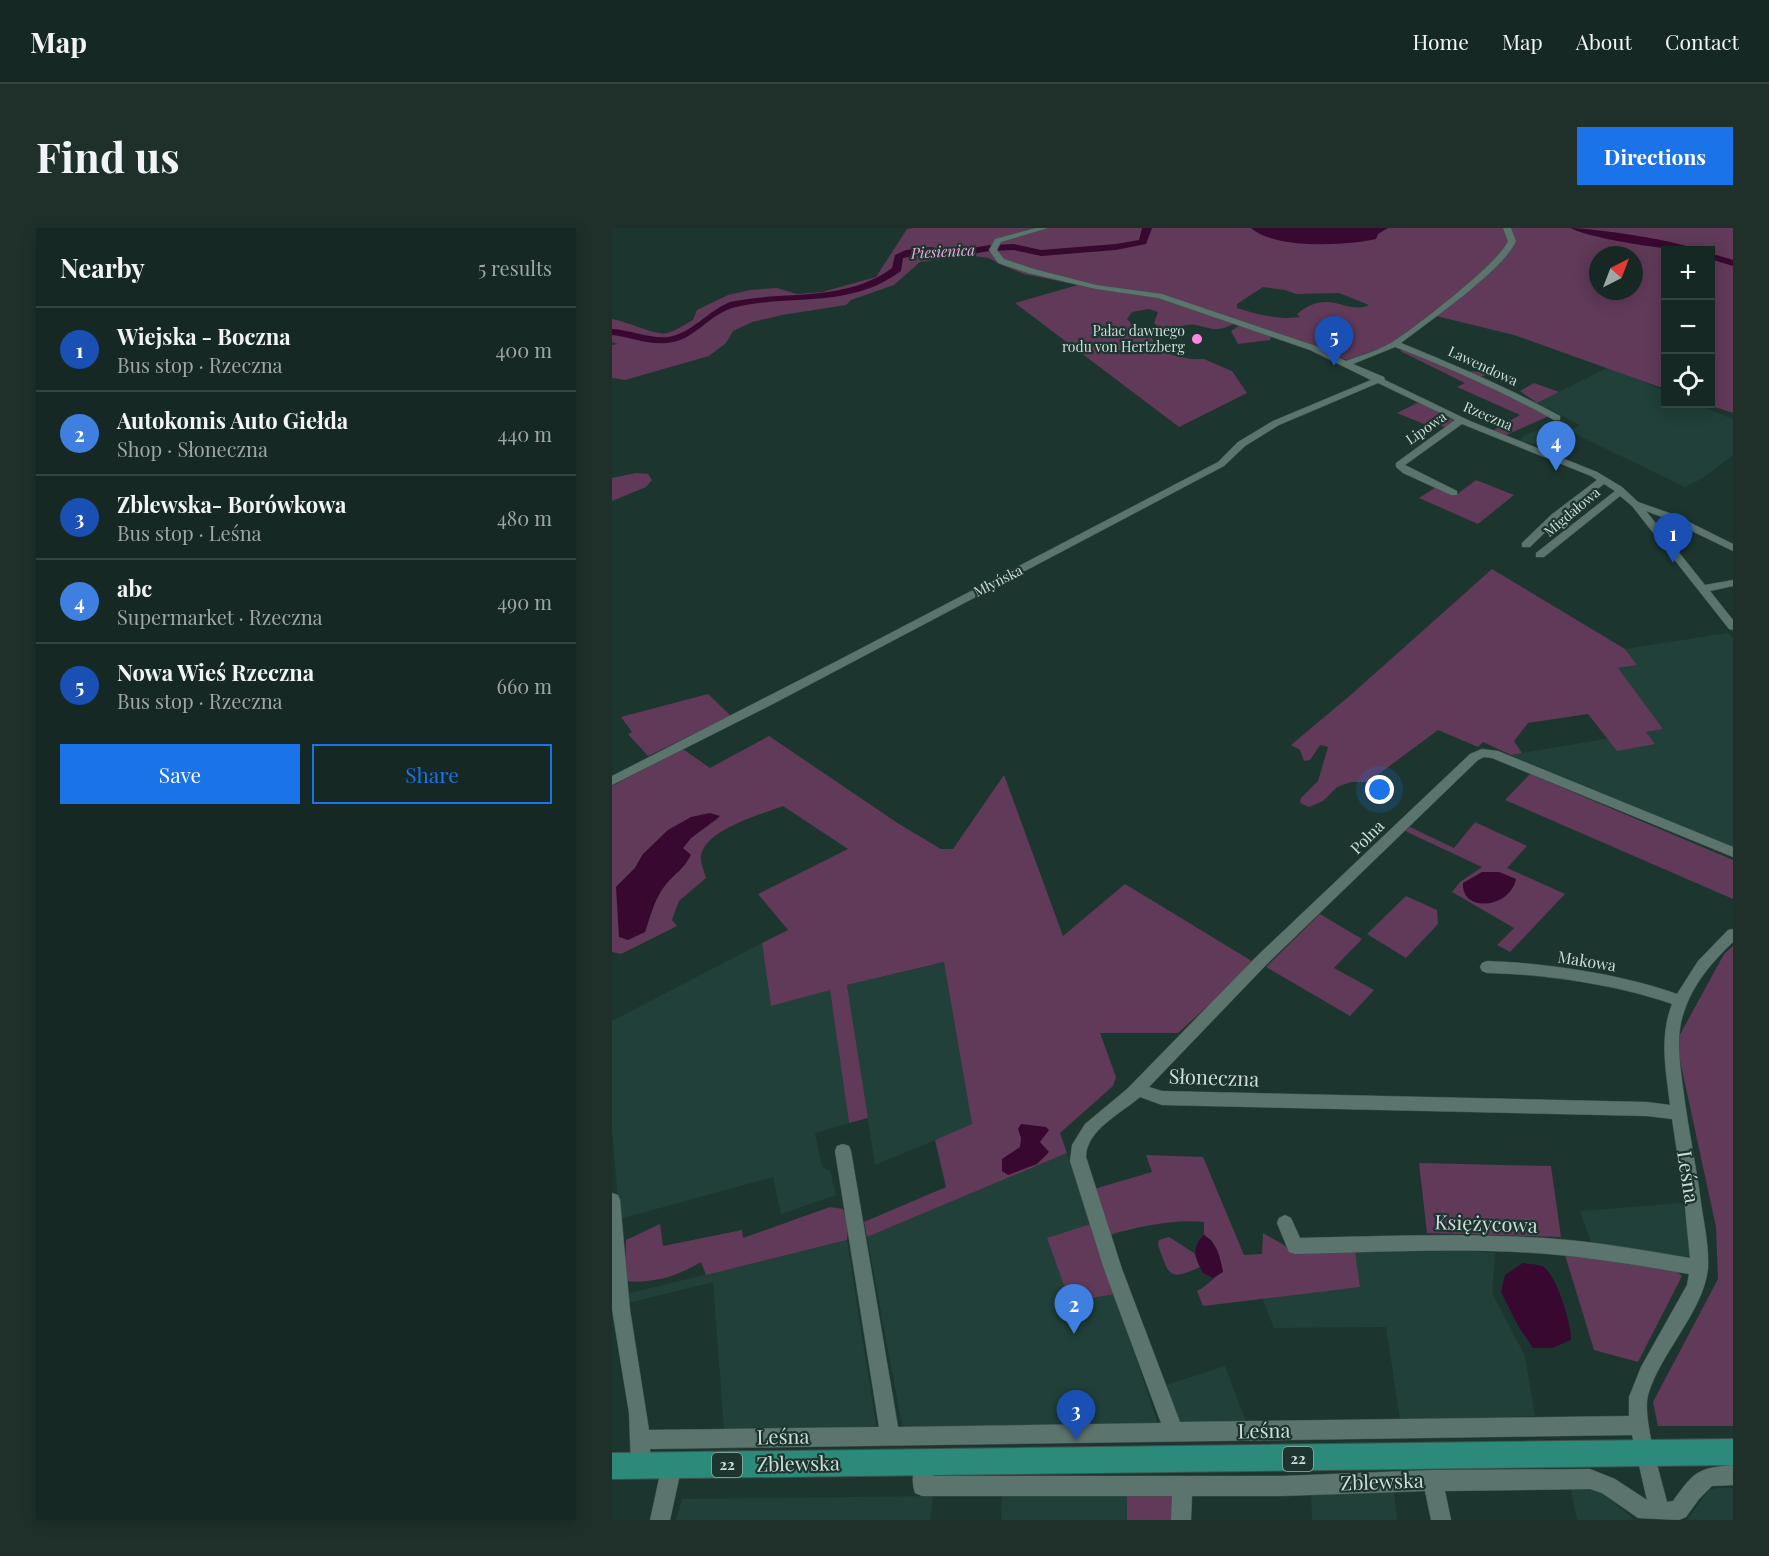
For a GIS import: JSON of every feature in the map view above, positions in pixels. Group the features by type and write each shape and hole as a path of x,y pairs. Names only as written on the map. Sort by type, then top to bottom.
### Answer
{"main road":[{"name":"Zblewska","path":"672,1465 1733,1452"},
{"name":"22","path":"612,1466 672,1465"}],"street":[{"name":"Rzeczna","path":"1044,228 998,241 993,248 1001,261 1030,271 1096,287 1166,298 1313,348 1381,379 1461,420 1604,479 1635,504 1733,627"},
{"path":"1348,363 1395,344 1463,292 1508,251 1512,241 1507,228"},
{"name":"Lawendowa","path":"1395,344 1444,363 1557,418"},
{"name":"Młyńska","path":"612,781 882,645 959,601 1221,464 1244,442 1257,435 1381,379"},
{"name":"Lipowa","path":"1454,493 1406,471 1399,465 1461,420"},
{"path":"1526,545 1555,517 1604,479"},
{"name":"Migdałowa","path":"1540,555 1615,494 1622,492"},
{"path":"1635,504 1671,517 1733,548"},
{"path":"1701,589 1733,582"},
{"name":"Polna","path":"1137,1089 1159,1062 1251,972 1474,757 1482,753 1494,754 1733,852"},
{"name":"Leśna","path":"1660,1517 1639,1425 1638,1397 1648,1373 1695,1287 1700,1268 1678,1113 1671,1049 1672,1028 1680,1001 1705,960 1733,934"},
{"name":"Makowa","path":"1487,967 1514,968 1635,987 1680,1001"},
{"path":"1137,1089 1092,1127 1080,1143 1077,1156 1113,1269 1174,1433"},
{"name":"Słoneczna","path":"1137,1089 1162,1098 1647,1109 1678,1113"},
{"path":"843,1151 888,1414 889,1436"},
{"path":"612,1200 621,1310 640,1440 641,1466"},
{"name":"Księżycowa","path":"1286,1223 1295,1246 1453,1242 1546,1246 1700,1268"},
{"name":"Leśna","path":"640,1440 1639,1425"},
{"name":"Zblewska","path":"924,1463 922,1486 1282,1486 1433,1480 1590,1479 1608,1486 1638,1508 1660,1517"},
{"path":"660,1520 672,1465"},
{"path":"1660,1517 1679,1510 1692,1492 1708,1477 1733,1475"},
{"path":"1433,1480 1441,1520"},
{"path":"1180,1520 1182,1485"}],"shaded area":[{"path":"913,228 1733,228 1733,413 1715,407 1715,246 1661,246 1661,388 1514,335 1432,315 1395,343 1347,360 1313,345 1228,316 1225,318 1234,321 1234,324 1223,328 1190,325 1164,329 1154,323 1158,312 1149,309 1132,312 1127,319 1133,325 1147,329 1156,346 1172,355 1204,359 1232,371 1247,393 1179,427 1015,303 1078,285 1024,274 989,258 967,255 920,262 894,285 851,300 846,305 752,322 733,331 726,343 709,356 625,380 612,378 612,345 618,344 612,342 612,319 667,333 693,320 697,310 728,295 750,290 777,288 797,294 822,292 876,277 907,229","holes":["1263,287 1296,294 1339,293 1369,305 1353,307 1328,302 1319,303 1297,314 1300,317 1292,318 1268,316 1237,308 1237,304"]},
{"path":"1251,228 1388,228 1378,234 1376,239 1311,244 1276,240"},
{"path":"1239,326 1248,326 1271,336 1270,340 1238,344 1231,331"},
{"path":"1405,349 1468,371 1489,373 1479,378 1517,393 1522,400 1549,416 1506,435 1492,431 1520,415 1457,387 1465,383 1400,351"},
{"path":"1609,367 1661,389 1661,408 1706,408 1733,419 1733,455 1703,478 1685,487 1569,431 1542,446 1521,441 1522,437 1551,423 1571,430 1580,425 1537,403"},
{"path":"1534,383 1559,392 1537,403 1520,391"},
{"path":"1419,402 1454,420 1446,427 1424,424 1397,413"},
{"path":"636,473 648,474 652,480 646,487 612,501 612,478"},
{"path":"1476,480 1514,495 1478,524 1419,498 1436,487 1456,495"},
{"path":"1492,569 1625,649 1637,665 1618,668 1663,729 1646,732 1655,744 1617,751 1588,714 1528,723 1514,741 1522,753 1511,755 1483,742 1478,747 1438,730 1368,782 1351,782 1337,787 1323,801 1309,807 1300,803 1301,798 1318,781 1328,747 1320,745 1310,760 1304,761 1300,750 1291,745"},
{"path":"1728,633 1733,639 1733,848 1511,755 1663,729 1617,668 1637,665 1625,649"},
{"path":"708,694 731,716 648,756 628,734 632,732 621,717"},
{"path":"769,736 899,824 941,849 953,849 1004,775 1063,936 1125,884 1255,963 1178,1033 1100,1033 1116,1077 1113,1086 1060,1133 1067,1153 867,1237 864,1222 946,1187 935,1140 972,1124 944,962 847,985 868,1118 849,1123 830,990 771,1006 762,943 788,930 758,894 848,849 783,806 736,824 724,830 705,846 701,858 706,878 679,901 672,920 677,926 621,954 612,952 612,786 683,749 710,768","holes":["720,817 691,838 683,848 690,855 659,895 645,932 616,887 635,868 643,854"]},
{"path":"1530,774 1733,860 1733,899 1505,800"},
{"path":"710,813 720,816 691,838 683,848 691,855 662,889 645,932 628,940 619,937 616,887 635,868 643,854 668,830 691,817"},
{"path":"1475,822 1527,846 1507,868 1565,894 1510,952 1497,945 1514,928 1452,892 1460,882 1482,867 1405,831 1410,827 1454,848"},
{"path":"1482,872 1499,872 1516,879 1512,889 1505,896 1486,904 1477,903 1464,893 1463,883"},
{"path":"1406,896 1437,910 1438,924 1406,958 1367,934"},
{"path":"1320,914 1362,939 1334,968 1374,990 1350,1016 1266,967"},
{"path":"762,943 771,1006 830,989 849,1123 815,1133 822,1167 830,1171 836,1195 781,1214 773,1177 620,1219 612,1134 612,1021"},
{"path":"1733,946 1733,1426 1658,1426 1653,1402 1718,1279 1716,1227 1676,1042 1724,954"},
{"path":"945,962 972,1125 875,1165 847,985"},
{"path":"1021,1124 1046,1127 1049,1130 1040,1142 1049,1152 1037,1164 1008,1175 1002,1171 1002,1159 1020,1147 1021,1138 1018,1129"},
{"path":"1067,1153 1158,1424 906,1428 902,1425 867,1237"},
{"path":"1146,1155 1203,1157 1244,1255 1262,1254 1263,1233 1297,1253 1355,1251 1360,1287 1203,1306 1197,1291 1223,1272 1212,1241 1204,1235 1204,1222 1168,1223 1109,1235 1094,1189 1152,1172"},
{"path":"1419,1163 1551,1166 1561,1237 1427,1233"},
{"path":"1683,1203 1691,1257 1592,1245 1580,1211"},
{"path":"830,1207 843,1209 848,1225 847,1240 706,1275 701,1262 665,1278 625,1281 626,1240 660,1224 663,1246 742,1230 743,1238"},
{"path":"1091,1224 1114,1294 1070,1302 1047,1238"},
{"path":"1204,1235 1215,1247 1222,1266 1223,1272 1213,1278 1203,1273 1196,1254 1197,1244"},
{"path":"1169,1237 1194,1253 1200,1267 1181,1274 1171,1273 1158,1245 1159,1240"},
{"path":"847,1240 876,1425 871,1429 724,1429 713,1282 628,1303 626,1294"},
{"path":"1451,1249 1495,1253 1492,1293 1525,1356 1535,1416 1400,1420 1386,1327 1274,1328 1262,1298 1360,1287 1355,1251"},
{"path":"1565,1255 1676,1271 1682,1276 1638,1362 1594,1350"},
{"path":"1523,1263 1542,1266 1553,1278 1566,1312 1571,1340 1552,1348 1533,1348 1517,1324 1501,1292 1505,1275"},
{"path":"1225,1366 1246,1422 1175,1423 1163,1386"},
{"path":"1733,1488 1733,1520 1687,1520 1709,1490"},
{"path":"1571,1490 1598,1490 1635,1520 1577,1520"},
{"path":"1394,1492 1397,1520 1312,1520 1311,1493"},
{"path":"1174,1494 1173,1520 1127,1520 1127,1495"},
{"path":"1127,1495 1127,1520 1001,1520 1002,1496"},
{"path":"933,1496 930,1520 676,1520 682,1499"}],"waterway":[{"name":"Piesienica","path":"612,332 653,340 677,338 734,304 833,295 881,281 897,269 898,257 906,253 931,250 947,255 990,248 1014,247 1041,253 1116,247 1143,242 1147,228"},
{"name":"Piesienica","path":"1576,228 1672,246"},
{"name":"Piesienica","path":"1715,258 1733,263"}],"place":[{"name":"Pałac dawnego rodu von Hertzberg","path":"1197,339"},
{"name":"Nowa Wieś Rzeczna","path":"1334,366"},
{"name":"abc","path":"1556,471"},
{"name":"Wiejska - Boczna","path":"1673,563"},
{"name":"Autokomis Auto Giełda","path":"1074,1334"},
{"name":"Zblewska- Borówkowa","path":"1076,1440"}]}
